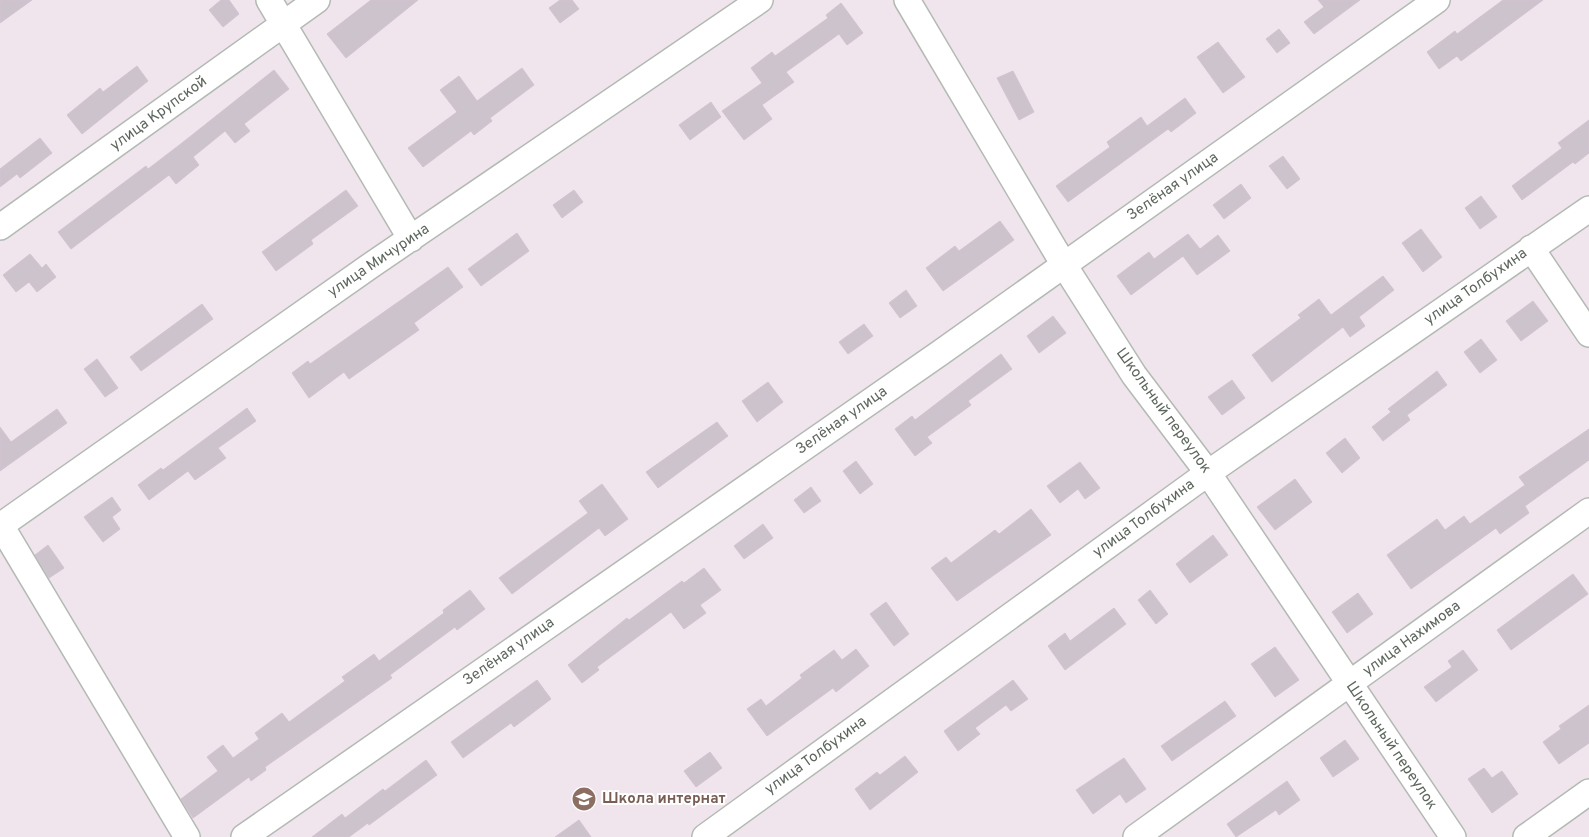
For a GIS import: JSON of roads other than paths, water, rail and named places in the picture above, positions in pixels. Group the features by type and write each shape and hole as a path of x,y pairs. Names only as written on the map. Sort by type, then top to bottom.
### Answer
{"street":[{"path":"269,0 411,239"},
{"name":"улица Крупской","path":"0,227 317,0"},
{"name":"улица Мичурина","path":"0,525 411,239 760,0"},
{"name":"Школьный переулок","path":"907,0 1064,265 1134,375 1208,473 1453,837"},
{"name":"Зелёная улица","path":"244,837 1064,265 1437,0"},
{"name":"улица Толбухина","path":"705,837 1208,473 1589,208"},
{"path":"1531,248 1589,334"},
{"name":"улица Нахимова","path":"1136,837 1350,685 1589,511"},
{"path":"0,525 187,837"},
{"path":"1526,837 1589,792"}],"place":[{"name":"Школа интернат","path":"584,799"}]}
